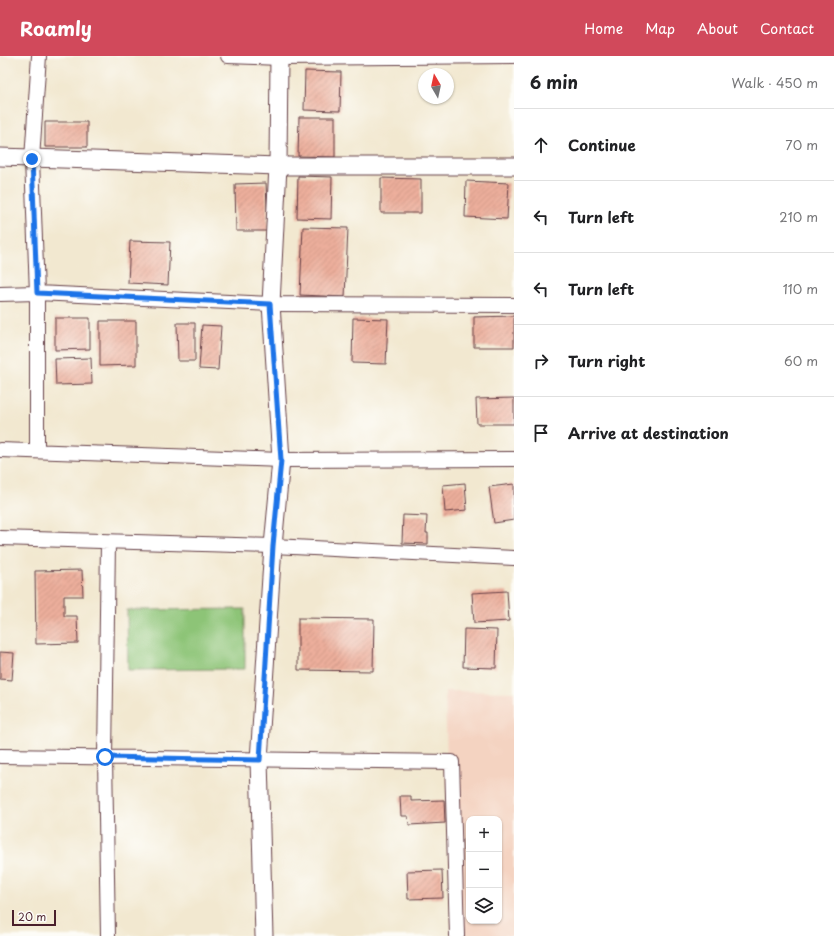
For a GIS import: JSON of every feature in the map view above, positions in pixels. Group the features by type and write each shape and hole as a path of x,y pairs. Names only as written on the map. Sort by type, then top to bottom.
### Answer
{"street":[{"path":"37,452 37,293 32,159 39,56"},
{"path":"228,56 514,56"},
{"path":"264,936 260,760 273,546 281,460 270,304 278,166 279,57"},
{"path":"0,157 278,166 514,166"},
{"path":"0,294 37,293 270,304 514,305"},
{"path":"0,450 281,460 514,458"},
{"path":"0,538 273,546 514,558"},
{"path":"108,542 105,757 108,936"},
{"path":"0,756 452,762 457,936"}],"shaded area":[{"path":"445,691 514,692 514,936 452,936"}],"green space":[{"path":"245,609 245,669 128,670 127,610"}],"building":[{"path":"305,71 341,72 340,111 304,110"},
{"path":"299,117 335,117 335,157 298,156"},
{"path":"45,122 87,122 87,147 45,147"},
{"path":"298,176 332,177 331,219 297,218"},
{"path":"381,178 421,179 421,213 381,213"},
{"path":"466,181 509,183 507,219 465,217"},
{"path":"266,183 268,231 236,231 235,184"},
{"path":"303,227 348,228 345,297 300,295"},
{"path":"130,241 170,242 168,285 128,283"},
{"path":"514,316 514,347 474,347 474,317"},
{"path":"55,318 90,318 90,349 55,350"},
{"path":"353,318 388,319 386,364 352,363"},
{"path":"100,321 136,321 136,365 100,366"},
{"path":"177,323 195,323 195,361 178,361"},
{"path":"202,325 221,326 218,370 199,369"},
{"path":"91,358 92,384 56,385 55,359"},
{"path":"514,398 514,424 477,424 476,399"},
{"path":"465,483 467,510 445,512 443,485"},
{"path":"514,484 514,520 494,523 489,487"},
{"path":"403,515 427,516 426,533 428,533 428,544 402,543"},
{"path":"82,570 83,596 64,596 64,616 77,616 78,643 36,644 35,571"},
{"path":"507,591 509,621 474,623 472,593"},
{"path":"298,618 374,619 373,671 298,670"},
{"path":"464,629 497,630 496,668 463,667"},
{"path":"0,652 14,653 12,680 0,679"},
{"path":"400,796 411,796 411,801 444,800 445,823 409,825 408,816 401,816"},
{"path":"442,870 443,898 408,899 407,871"}],"route":[{"path":"32,159 37,293 270,304 281,460 273,546 260,760 105,757"}]}
